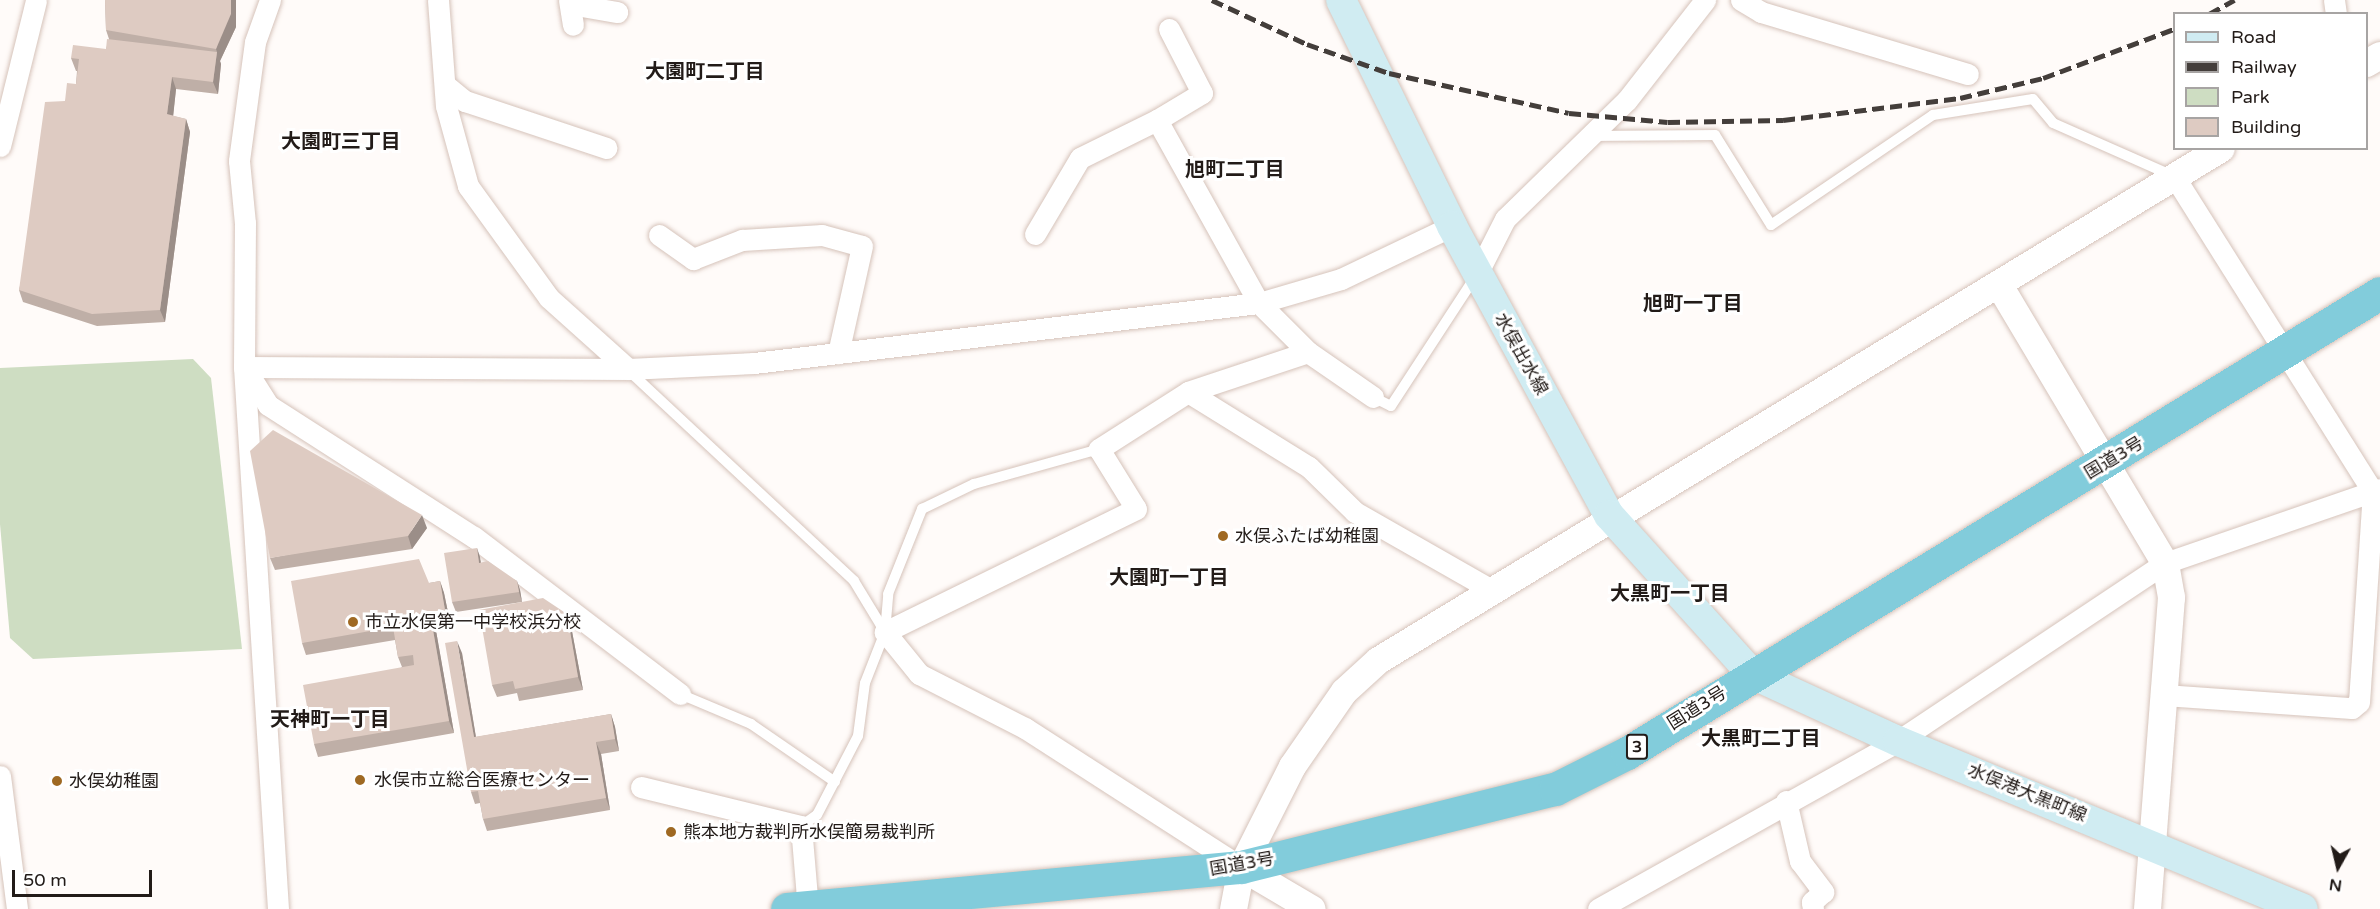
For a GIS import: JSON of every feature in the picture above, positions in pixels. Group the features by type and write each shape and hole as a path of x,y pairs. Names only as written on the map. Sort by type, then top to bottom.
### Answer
{"highway":[{"name":"国道3号","path":"801,908 1241,867 1555,789 1627,753 1752,674 2288,352 2380,293"}],"main road":[{"name":"水俣出水線","path":"1341,0 1452,226 1609,515 1752,674"},
{"name":"水俣港大黒町線","path":"1752,674 1898,741 2154,844 2303,909"}],"street":[{"path":"0,146 36,0"},
{"path":"270,0 255,42 239,161 245,223 244,367 278,909"},
{"path":"438,0 445,85 468,186 549,298 628,369"},
{"path":"1478,274 1505,219 1587,136 1627,100 1705,0"},
{"path":"1741,0 1761,12 1968,74"},
{"path":"571,9 617,12"},
{"path":"1035,234 1080,158 1157,120 1202,93 1169,29"},
{"path":"445,85 465,101 606,148"},
{"path":"1157,120 1259,303 1308,352 1373,397"},
{"path":"1233,909 1241,867 1298,756 1344,691 1378,660 1609,515 1999,285 2218,150"},
{"path":"2164,695 2352,708 2359,702 2378,491 2174,176"},
{"path":"244,367 628,369 838,353 1259,303 1341,279 1452,226"},
{"path":"659,235 693,259 742,240 822,235 862,246 838,353"},
{"path":"1999,285 2165,563 2171,597 2154,844 2147,909"},
{"path":"1308,352 1188,392 1100,449 1136,509 885,632 919,674 1025,728 1241,867 1312,909"},
{"path":"244,367 268,405 474,537 680,694"},
{"path":"1188,392 1310,467 1355,512 1490,589"},
{"path":"1598,909 1786,801 1898,741 2165,563 2378,491"},
{"path":"0,776 17,909"},
{"path":"641,787 801,826 801,908"},
{"path":"1786,801 1800,861 1823,892 1812,902 1813,909"}],"lane":[{"path":"1587,136 1715,135 1771,225 1933,115 2033,99 2053,123 2174,176"},
{"path":"1373,397 1391,406 1478,274"},
{"path":"628,369 854,581 885,632"},
{"path":"801,826 817,816 858,736 865,683 885,632 888,594 922,509 974,484 1100,449"},
{"path":"680,694 751,724 835,782"}],"green space":[{"path":"193,359 211,378 242,649 33,659 10,638 0,524 0,368"}],"building":[{"path":"105,0 231,0 231,14 216,49 106,30"},
{"path":"107,39 217,52 213,82 172,77 167,114 186,119 160,310 92,314 19,290 45,102 65,101 67,83 76,84 79,59 71,58 73,45 106,49"},
{"path":"273,430 422,515 408,536 270,558 250,451"},
{"path":"477,548 479,563 488,561 517,581 519,592 452,602 444,553"},
{"path":"419,559 429,583 440,581 445,610 430,613 449,721 314,744 303,685 414,665 413,655 398,657 393,627 302,643 291,581"},
{"path":"543,598 567,614 578,677 515,689 513,681 492,685 479,610"},
{"path":"457,641 474,737 611,714 615,739 596,742 606,798 483,819 478,791 471,792 445,643"}],"railway":[{"path":"1212,0 1307,44 1389,73 1569,113 1668,122 1783,120 1960,98 2043,78 2173,29"},
{"path":"2213,12 2234,0"}],"place":[{"name":"水俣ふたば幼稚園","path":"1223,536"},
{"name":"市立水俣第一中学校浜分校","path":"353,622"},
{"name":"水俣市立総合医療センター","path":"360,780"},
{"name":"水俣幼稚園","path":"57,781"},
{"name":"熊本地方裁判所水俣簡易裁判所","path":"671,832"}],"district":[{"name":"大園町二丁目","path":"705,72"},
{"name":"大園町三丁目","path":"341,142"},
{"name":"旭町二丁目","path":"1235,170"},
{"name":"旭町一丁目","path":"1693,304"},
{"name":"大園町一丁目","path":"1169,578"},
{"name":"大黒町一丁目","path":"1670,594"},
{"name":"天神町一丁目","path":"330,720"},
{"name":"大黒町二丁目","path":"1761,739"}]}
